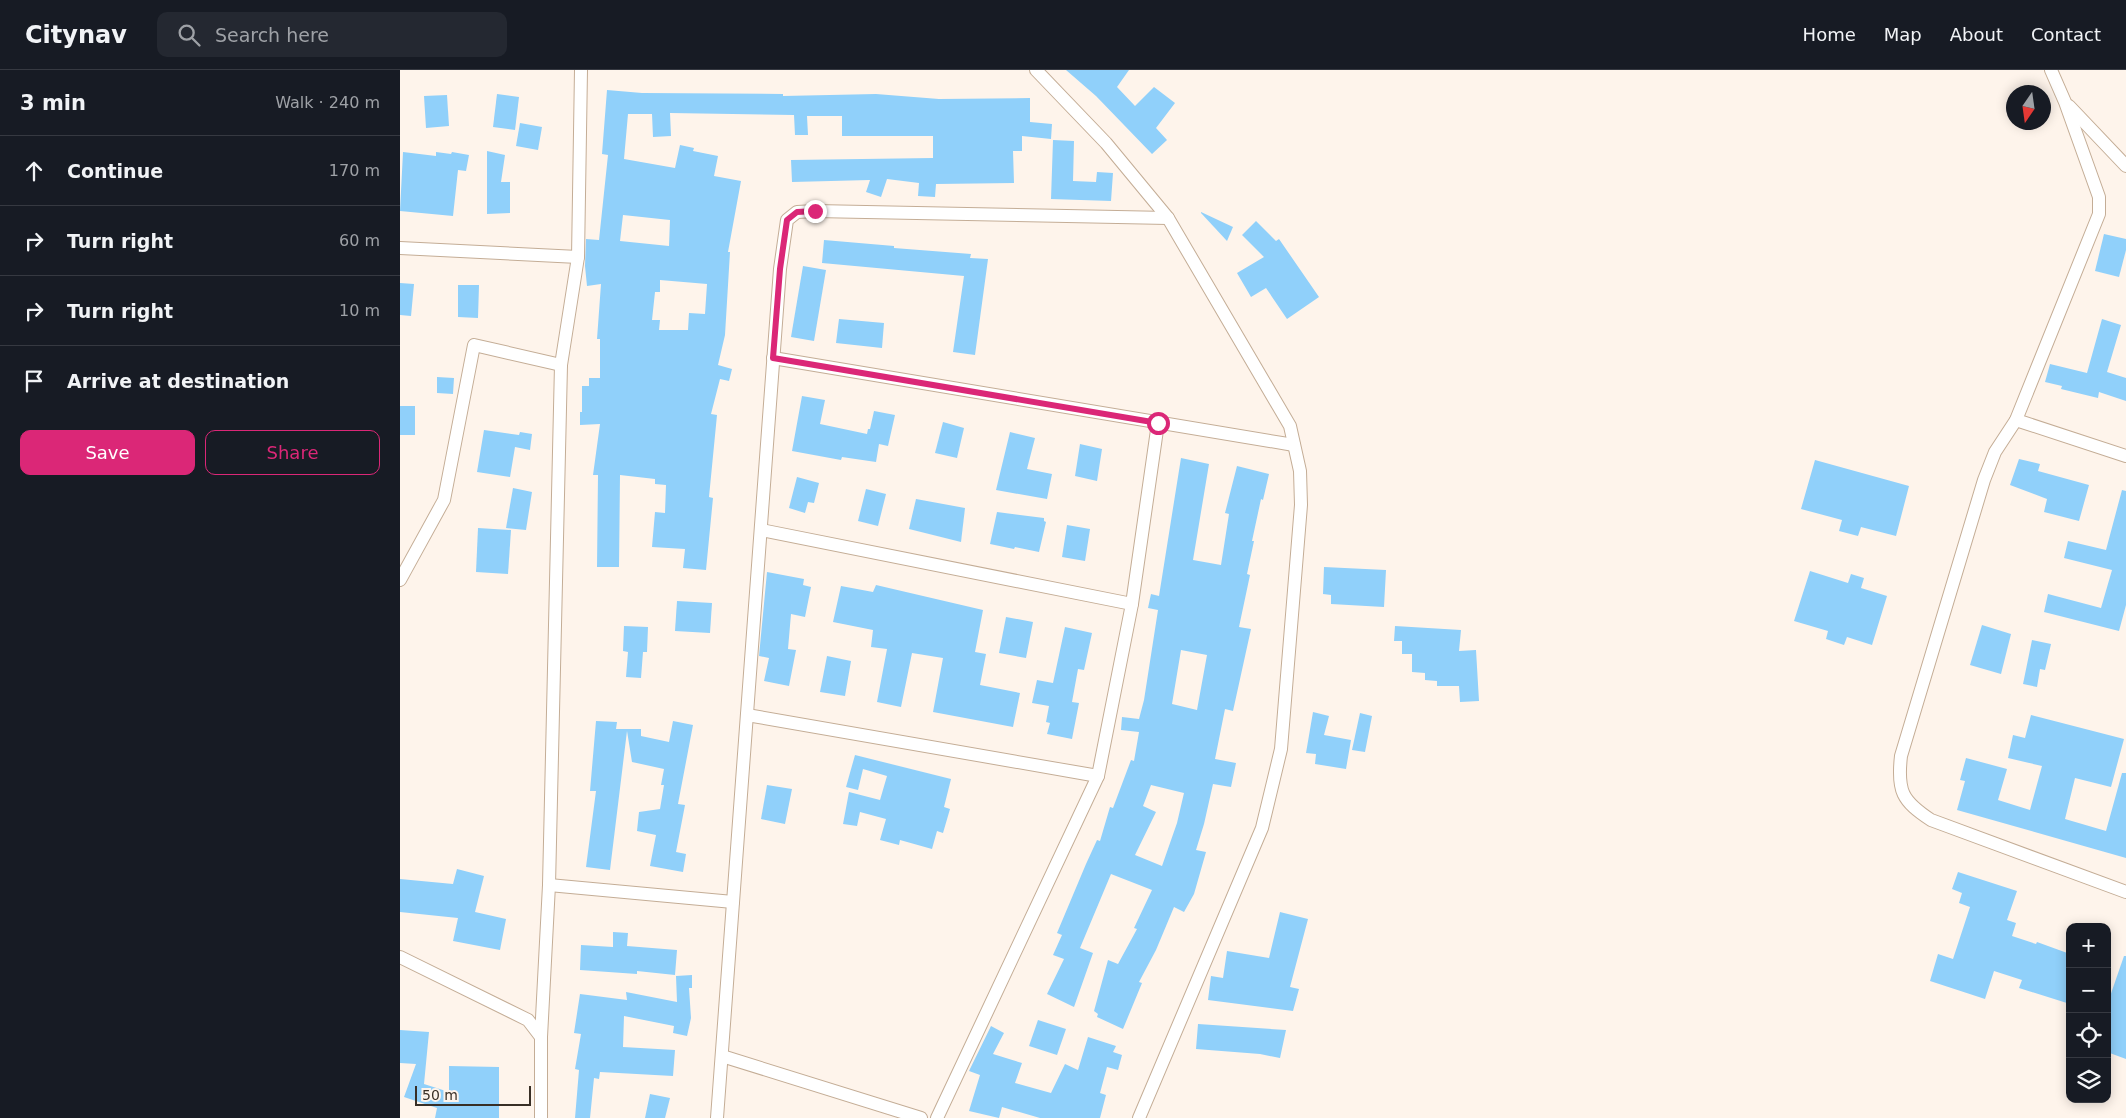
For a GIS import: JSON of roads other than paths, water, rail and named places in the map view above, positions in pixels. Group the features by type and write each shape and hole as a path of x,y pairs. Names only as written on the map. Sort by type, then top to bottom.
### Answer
{"street":[{"path":"541,1118 542,1037 549,885 561,365 578,257 581,70"},
{"path":"1036,70 1106,142 1168,218 1290,426 1300,471 1301,505 1281,749 1262,828 1139,1118"},
{"path":"2051,70 2065,102 2099,197 2099,214 2016,420 1995,452 1984,480 1901,756 1899,777 1901,788 1907,801 1917,811 1931,820 2126,892"},
{"path":"2065,102 2126,166"},
{"path":"717,1118 773,358 783,237 787,220 797,212 815,211 1168,218"},
{"path":"400,248 578,257"},
{"path":"401,575 444,500 474,345 561,365"},
{"path":"773,358 1294,446"},
{"path":"2016,420 2126,456"},
{"path":"937,1118 1098,776 1132,604 1158,423"},
{"path":"761,530 1132,604"},
{"path":"747,715 1098,776"},
{"path":"549,885 733,902"},
{"path":"400,957 528,1020 542,1037"},
{"path":"722,1056 921,1118"}]}
